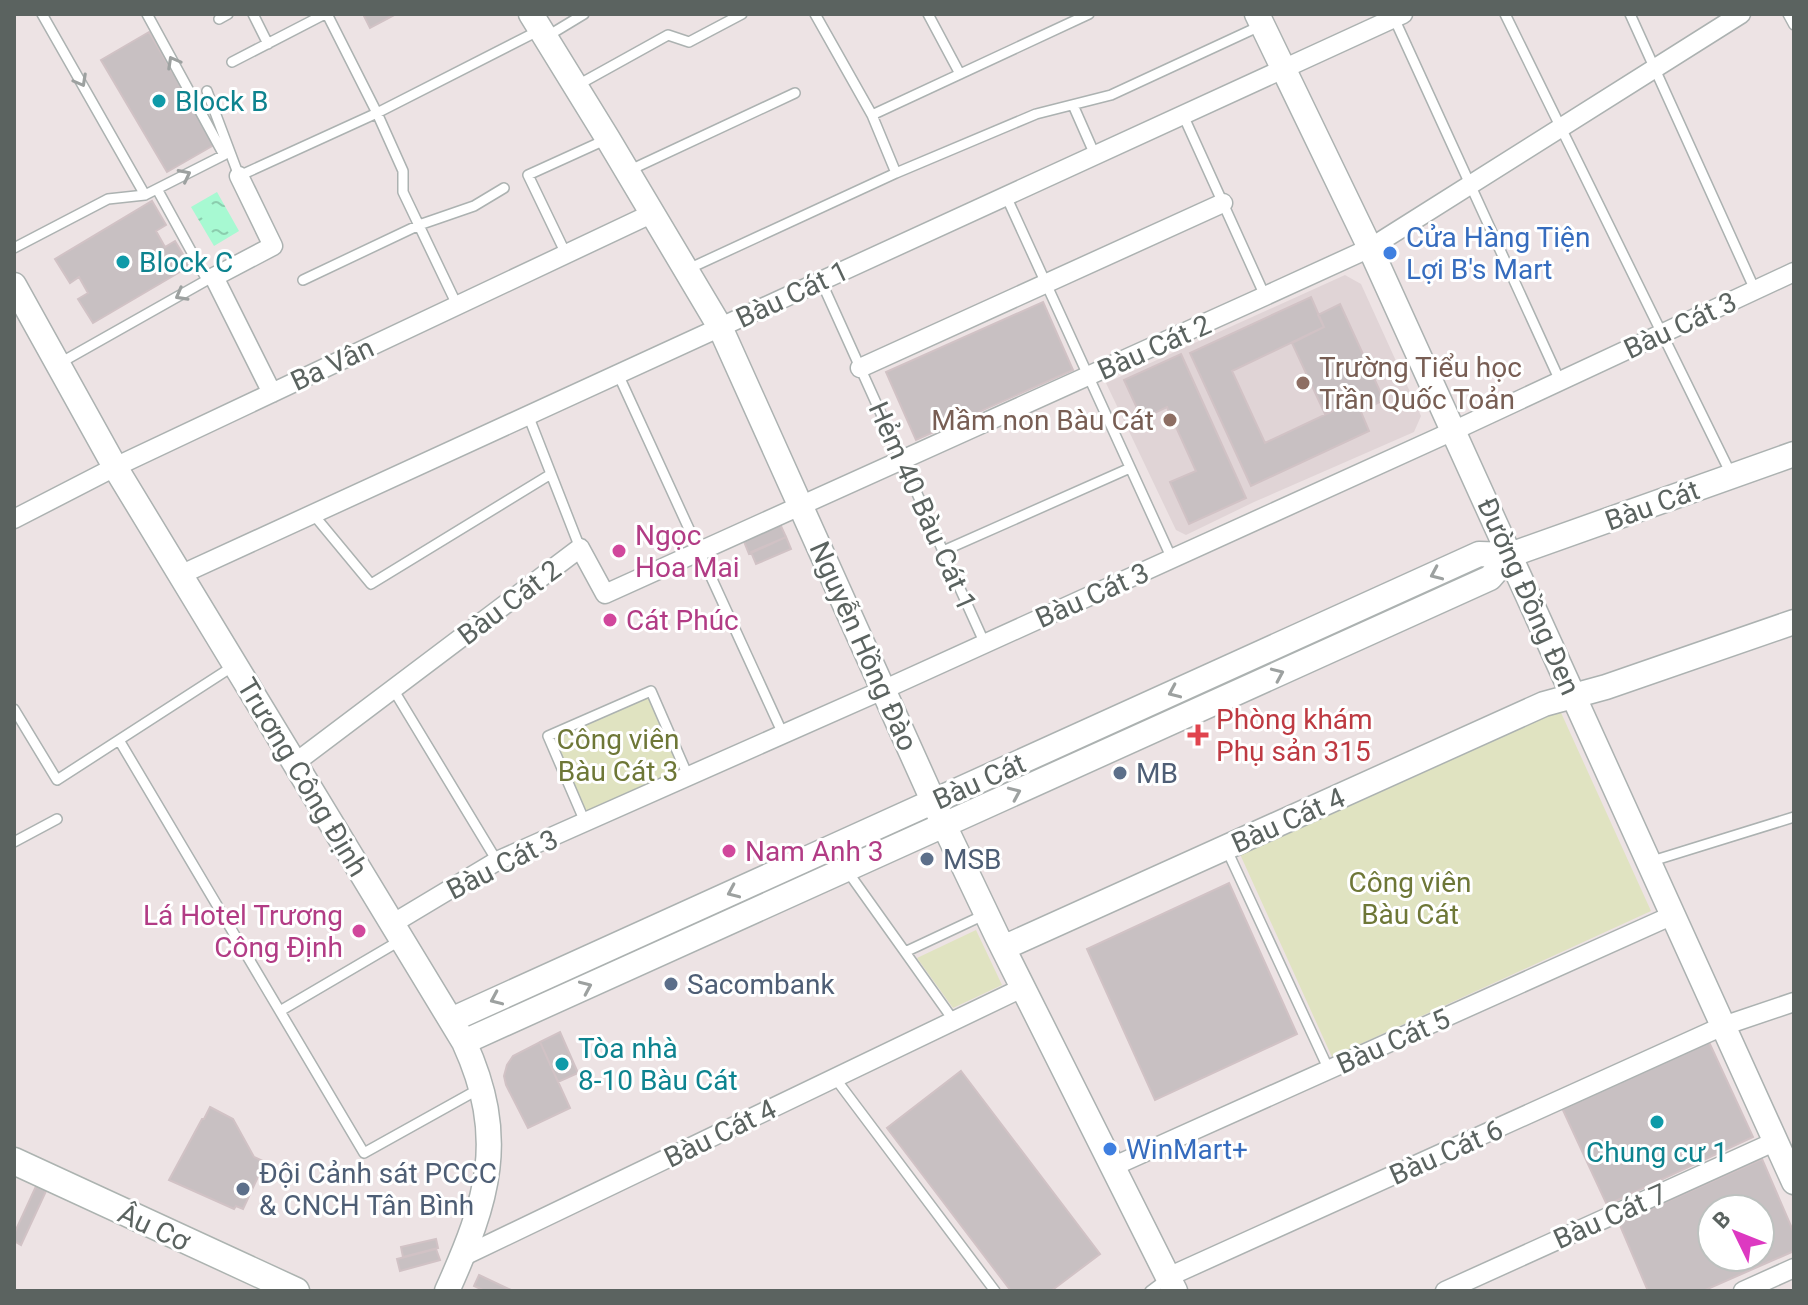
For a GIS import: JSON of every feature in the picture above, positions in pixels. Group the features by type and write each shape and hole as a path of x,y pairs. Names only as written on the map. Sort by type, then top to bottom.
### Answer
{"main road":[{"name":"Âu Cơ","path":"14,1161 296,1291"}],"street":[{"name":"Bàu Cát 2","path":"295,763 580,548 605,594 1370,248 1741,14"},
{"name":"Bàu Cát 1","path":"180,575 1398,16"},
{"name":"Đường Đồng Đen","path":"1259,17 1370,248 1793,1179"},
{"name":"Nguyễn Hồng Đào","path":"539,27 720,327 944,825 1112,1167 1164,1286"},
{"path":"239,176 273,246 214,277 272,393"},
{"name":"Hẻm 40 Bàu Cát 1","path":"860,368 1223,203"},
{"name":"Ba Vân","path":"14,519 115,467 653,213"},
{"name":"Bàu Cát 3","path":"397,932 497,861 985,644 1794,272"},
{"name":"Trương Công Định","path":"14,285 115,467 464,1042 482,1087 488,1123 489,1160 474,1224 447,1291"},
{"name":"Bàu Cát","path":"451,1020 1479,554 1510,555 1794,454"},
{"name":"Bàu Cát","path":"464,1042 1490,578 1510,555"},
{"name":"Bàu Cát 4","path":"1003,948 1544,704 1606,687 1794,622"},
{"path":"1224,670 1234,693"},
{"path":"694,909 705,933"},
{"name":"Bàu Cát 5","path":"1112,1167 1673,915"},
{"name":"Bàu Cát 4","path":"462,1257 1022,988"},
{"name":"Bàu Cát 6","path":"1164,1286 1723,1026 1794,1002"},
{"name":"Bàu Cát 7","path":"1445,1291 1776,1141"},
{"path":"1743,1291 1794,1268"}],"lane":[{"path":"42,14 145,195"},
{"path":"14,248 108,199 145,195 224,155 147,14"},
{"path":"253,14 268,44"},
{"path":"232,62 326,14 377,113 403,171 403,192 457,305"},
{"path":"207,91 239,176 377,113 539,27 584,14"},
{"path":"576,86 668,35 689,42 742,14"},
{"path":"815,14 872,115 896,173"},
{"path":"928,14 960,74"},
{"path":"872,115 1089,14"},
{"path":"1505,14 1732,476"},
{"path":"1630,14 1755,290"},
{"path":"1788,14 1794,25"},
{"path":"1398,16 1470,185 1560,381"},
{"path":"686,270 896,173 1036,114 1111,95 1259,17"},
{"path":"628,171 795,93"},
{"path":"1073,105 1095,155"},
{"path":"1183,115 1265,296"},
{"path":"566,254 528,175 608,139"},
{"path":"303,280 419,225 474,206 504,188"},
{"path":"58,364 207,280 157,189"},
{"path":"1006,196 1172,559"},
{"name":"Hẻm 40 Bàu Cát 1","path":"821,281 985,644"},
{"path":"618,374 783,734"},
{"path":"528,415 580,548"},
{"path":"943,551 1130,468"},
{"path":"313,514 371,584 551,474"},
{"path":"14,709 57,780 235,665"},
{"path":"393,689 497,861"},
{"path":"585,822 548,736 561,730 651,691 688,776"},
{"path":"119,740 364,1153 482,1087"},
{"path":"1649,862 1794,817"},
{"path":"15,839 57,819"},
{"path":"1226,848 1329,1070"},
{"path":"846,870 954,1021"},
{"path":"905,952 986,914"},
{"path":"280,1011 397,932"},
{"path":"835,1078 995,1291"}],"shaded area":[{"name":"Trường Tiểu học Trần Quốc Toản","path":"1345,275 1361,284 1421,416 1414,432 1186,535 1176,530 1106,383"}],"green space":[{"path":"1469,570 1470,576 1248,677 1245,673"},
{"path":"1208,689 1210,694 985,795 984,790"},
{"name":"Công viên Bàu Cát 3","path":"649,697 682,772 587,814 555,739"},
{"name":"Công viên Bàu Cát","path":"1558,706 1651,911 1332,1057 1239,852"},
{"path":"892,833 894,838 718,914 718,910"},
{"path":"976,930 1002,985 953,1008 917,958"}],"water":[{"path":"217,192 239,231 214,246 191,207"}],"building":[{"path":"363,14 396,14 370,28"},
{"name":"Block B","path":"149,32 173,73 179,69 196,99 190,103 214,145 167,172 101,60"},
{"name":"Block C","path":"152,201 166,225 156,231 165,247 175,241 190,266 93,323 78,299 88,293 79,277 70,283 55,259"},
{"path":"1311,297 1324,327 1232,371 1265,443 1356,400 1369,431 1251,486 1190,353"},
{"path":"1043,302 1073,370 916,440 886,372"},
{"path":"1340,304 1384,400 1361,411 1356,400 1325,414 1292,343 1324,327 1318,315"},
{"path":"1181,354 1246,498 1189,524 1170,482 1196,471 1167,407 1142,419 1124,380"},
{"path":"780,524 786,537 749,554 743,539"},
{"path":"786,537 791,549 756,564 751,552"},
{"path":"1229,883 1297,1034 1155,1100 1087,949"},
{"name":"Tòa nhà 8-10 Bàu Cát","path":"560,1032 578,1073 558,1082 540,1042"},
{"name":"Chung cư 1","path":"1708,1040 1753,1137 1607,1205 1562,1108"},
{"path":"540,1042 570,1108 528,1128 504,1076 513,1056"},
{"path":"961,1071 1100,1254 1051,1291 1011,1291 887,1128"},
{"path":"210,1107 233,1119 254,1157 265,1162 243,1209 236,1206 234,1209 169,1180"},
{"path":"1762,1159 1794,1233 1794,1251 1776,1259 1776,1193 1696,1193 1696,1273 1744,1273 1703,1291 1648,1291 1619,1223"},
{"path":"37,1184 47,1189 21,1245 14,1241 14,1234"},
{"path":"436,1239 438,1248 403,1257 401,1247"},
{"path":"436,1249 440,1260 400,1271 397,1259"},
{"path":"479,1275 511,1290 485,1291 474,1286"}],"place":[{"name":"Block B","path":"159,101"},
{"name":"Cửa Hàng Tiện Lợi B's Mart","path":"1390,253"},
{"name":"Block C","path":"123,262"},
{"name":"Trường Tiểu học Trần Quốc Toản","path":"1303,383"},
{"name":"Mầm non Bàu Cát","path":"1170,420"},
{"name":"Ngọc Hoa Mai","path":"619,551"},
{"name":"Cát Phúc","path":"610,620"},
{"name":"Phòng khám Phụ sản 315","path":"1198,735"},
{"name":"MB","path":"1120,773"},
{"name":"Nam Anh 3","path":"729,851"},
{"name":"MSB","path":"927,859"},
{"name":"Lá Hotel Trương Công Định","path":"359,931"},
{"name":"Sacombank","path":"671,984"},
{"name":"Tòa nhà 8-10 Bàu Cát","path":"562,1064"},
{"name":"Chung cư 1","path":"1657,1122"},
{"name":"WinMart+","path":"1110,1149"},
{"name":"Đội Cảnh sát PCCC & CNCH Tân Bình","path":"243,1189"}]}
